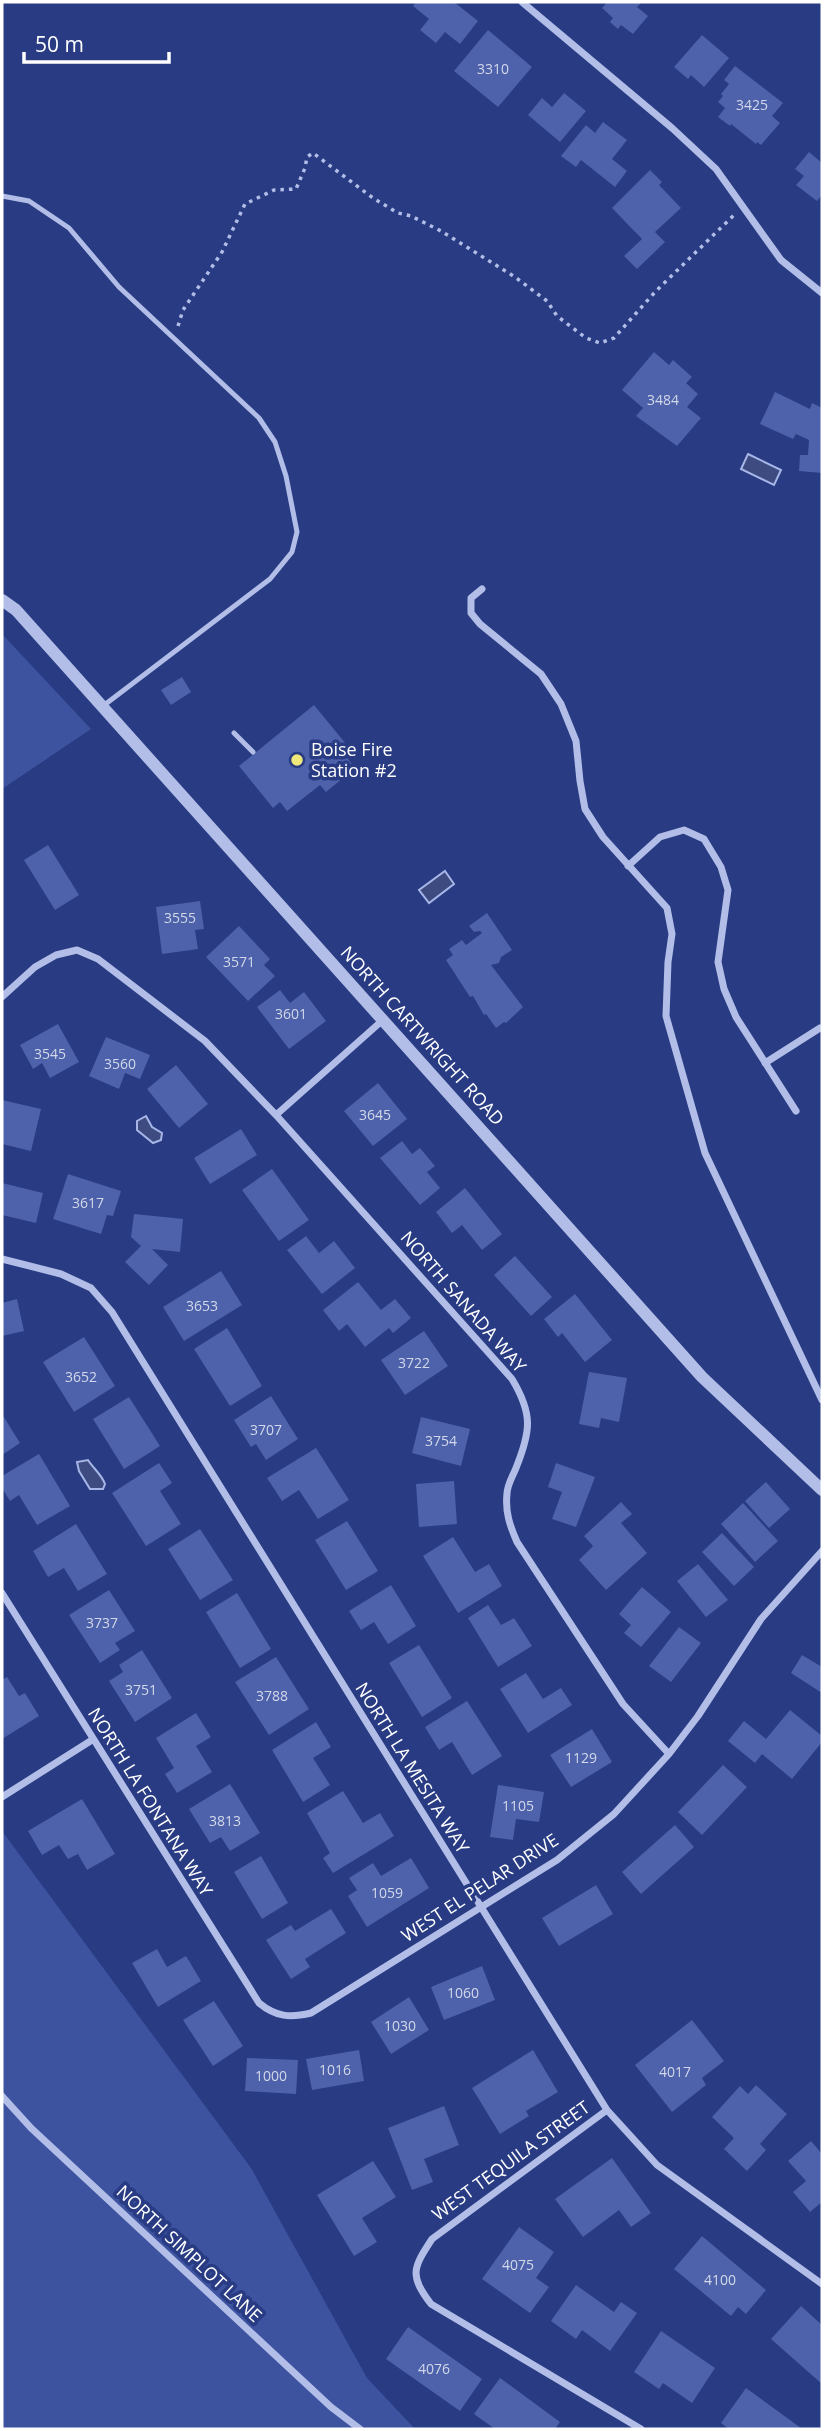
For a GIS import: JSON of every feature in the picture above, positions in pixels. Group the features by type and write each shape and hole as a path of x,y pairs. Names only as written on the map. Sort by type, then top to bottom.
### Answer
{"street":[{"path":"522,2 672,128 716,169 781,260 822,293"},
{"path":"482,590 471,598 471,613 480,624 541,674 561,704 576,741 585,809 603,837 667,908 672,934 666,1017 705,1153 822,1399"},
{"name":"NORTH CARTWRIGHT ROAD","path":"2,600 16,610 103,706 702,1377 822,1490"},
{"path":"628,866 660,838 684,830 704,839 721,867 728,890 718,962 724,989 736,1017 796,1111"},
{"name":"NORTH SANADA WAY","path":"2,997 35,967 56,955 77,950 98,959 205,1041 276,1115 512,1379 525,1401 528,1427 506,1491 507,1519 517,1542 623,1704 669,1754"},
{"path":"276,1115 384,1019"},
{"path":"765,1063 820,1028"},
{"name":"NORTH LA MESITA WAY","path":"2,1259 61,1274 92,1288 112,1312 607,2110 657,2165 822,2284"},
{"name":"WEST EL PELAR DRIVE","path":"283,2016 311,2013 557,1860 614,1814 669,1754 698,1716 761,1619 822,1550"},
{"name":"NORTH LA FONTANA WAY","path":"2,1593 259,2003 270,2012 283,2016"},
{"path":"2,1797 92,1740"},
{"name":"NORTH SIMPLOT LANE","path":"2,2096 31,2128 331,2407 360,2429"},
{"name":"WEST TEQUILA STREET","path":"607,2110 432,2239 420,2258 415,2274 421,2291 431,2304 641,2429"}],"lane":[{"path":"2,196 29,201 69,228 119,287 258,418 275,442 286,476 297,532 292,552 270,579 103,706"},
{"path":"234,733 253,752"}],"path":[{"path":"174,339 183,310 222,252 245,204 274,190 296,189 307,157 313,153 398,213 411,216 440,231 504,270 547,301 557,316 586,338 600,343 614,338 655,292 742,205"}],"shaded area":[{"path":"748,454 781,470 774,485 741,469"},
{"path":"2,634 91,729 2,789"},
{"path":"445,871 454,884 429,903 419,890"},
{"path":"146,1116 152,1127 162,1133 161,1140 153,1143 137,1130 137,1121"},
{"path":"88,1460 104,1481 103,1489 90,1489 79,1471 77,1462"},
{"path":"2,1831 251,2168 367,2378 415,2429 2,2429"}],"building":[{"path":"416,2 454,2 478,21 460,44 445,32 436,43 420,30 429,19 413,6"},
{"path":"607,2 642,2 637,7 648,16 633,34 621,25 618,29 610,22 613,18 602,8"},
{"path":"488,30 532,67 498,107 454,71"},
{"path":"702,35 729,58 704,87 691,75 688,79 674,67"},
{"path":"735,66 783,103 772,116 780,123 761,145 718,117 725,108 718,102 729,84 724,80"},
{"path":"564,93 586,111 560,142 528,115 542,98 552,107"},
{"path":"603,122 627,140 612,159 627,171 615,187 581,160 576,167 561,156 586,125 595,133"},
{"path":"809,152 822,163 822,195 817,201 796,185 804,176 795,169"},
{"path":"650,170 662,182 659,185 681,208 655,232 665,242 637,269 624,256 642,239 612,208"},
{"path":"654,352 669,365 673,360 692,377 686,383 698,394 687,407 701,418 677,446 636,416 643,408 622,390"},
{"path":"775,392 810,409 812,403 822,408 822,473 799,471 800,455 808,455 809,440 796,434 793,439 760,424"},
{"path":"182,677 191,692 171,705 161,690"},
{"name":"Boise Fire Station #2","path":"314,705 351,750 345,755 355,768 326,792 320,785 287,811 280,802 273,808 239,766"},
{"path":"48,845 79,895 55,910 24,860"},
{"path":"200,901 204,929 195,930 198,949 162,954 156,907"},
{"path":"487,913 512,950 501,957 499,963 491,965 523,1007 506,1023 496,1028 486,1014 484,1015 473,996 470,997 446,960 453,955 449,949 462,940 466,945 482,933 474,932 469,926"},
{"path":"239,926 270,959 264,965 275,976 248,1001 206,957"},
{"path":"280,990 290,1003 304,992 326,1021 289,1049 257,1007"},
{"path":"58,1024 79,1062 50,1078 42,1063 33,1069 20,1045"},
{"path":"106,1037 150,1055 140,1079 125,1073 119,1089 89,1076"},
{"path":"176,1065 208,1104 179,1128 147,1089"},
{"path":"378,1083 407,1119 373,1146 344,1111"},
{"path":"2,1100 41,1109 31,1151 2,1144"},
{"path":"241,1129 257,1155 210,1184 194,1158"},
{"path":"402,1141 412,1154 420,1148 435,1166 427,1172 440,1188 420,1205 380,1158"},
{"path":"272,1169 309,1220 279,1241 242,1190"},
{"path":"68,1174 121,1191 113,1216 107,1215 101,1234 53,1219"},
{"path":"2,1183 43,1193 36,1223 2,1215"},
{"path":"465,1188 502,1234 482,1250 462,1225 452,1233 436,1212"},
{"path":"134,1214 183,1219 180,1252 152,1249 168,1265 149,1285 125,1262 141,1246 131,1237"},
{"path":"306,1236 319,1253 334,1241 355,1268 322,1294 287,1250"},
{"path":"515,1256 552,1297 531,1316 494,1275"},
{"path":"221,1271 242,1305 184,1341 163,1307"},
{"path":"358,1282 381,1310 395,1299 411,1318 393,1333 389,1328 365,1347 347,1324 339,1331 323,1310"},
{"path":"575,1294 612,1340 585,1362 562,1333 558,1337 544,1319"},
{"path":"17,1299 24,1331 2,1336 2,1303"},
{"path":"227,1328 262,1386 230,1406 194,1349"},
{"path":"424,1331 448,1366 405,1395 381,1360"},
{"path":"84,1337 115,1386 74,1412 43,1362"},
{"path":"589,1372 627,1378 619,1422 601,1418 599,1428 579,1424"},
{"path":"271,1396 298,1439 266,1460 256,1444 251,1447 234,1420"},
{"path":"129,1397 160,1446 124,1469 93,1419"},
{"path":"2,1414 20,1443 2,1455"},
{"path":"421,1417 470,1429 461,1466 412,1453"},
{"path":"316,1448 349,1500 318,1519 299,1490 282,1501 267,1478"},
{"path":"39,1454 70,1506 37,1525 19,1495 10,1501 2,1488 2,1476"},
{"path":"159,1463 172,1483 160,1491 181,1524 146,1546 112,1493"},
{"path":"556,1463 595,1477 576,1527 552,1519 562,1492 548,1487"},
{"path":"454,1481 457,1524 419,1527 416,1484"},
{"path":"766,1482 790,1509 769,1528 745,1501"},
{"path":"621,1502 632,1514 621,1523 647,1553 606,1590 579,1560 593,1546 584,1536"},
{"path":"743,1503 778,1541 755,1562 721,1524"},
{"path":"347,1521 378,1571 346,1590 315,1540"},
{"path":"76,1524 107,1574 78,1591 64,1568 48,1577 33,1551"},
{"path":"200,1529 233,1580 200,1600 168,1549"},
{"path":"722,1533 754,1567 734,1586 702,1552"},
{"path":"453,1537 475,1572 489,1564 502,1586 458,1613 423,1556"},
{"path":"698,1564 728,1600 706,1617 677,1581"},
{"path":"391,1585 416,1626 388,1644 374,1622 361,1630 349,1611"},
{"path":"642,1587 671,1612 641,1647 624,1633 631,1625 619,1614"},
{"path":"109,1590 135,1631 115,1643 120,1650 100,1663 69,1615"},
{"path":"237,1593 271,1649 240,1668 206,1612"},
{"path":"488,1605 501,1625 514,1618 532,1646 498,1667 468,1618"},
{"path":"679,1627 701,1643 671,1682 649,1666"},
{"path":"419,1645 452,1698 422,1717 389,1663"},
{"path":"142,1650 172,1698 135,1722 109,1681 123,1672 119,1665"},
{"path":"802,1655 822,1667 822,1693 791,1673"},
{"path":"276,1657 309,1709 269,1735 235,1682"},
{"path":"526,1673 543,1699 561,1688 572,1705 528,1733 500,1689"},
{"path":"7,1677 19,1696 25,1693 39,1716 2,1739 2,1680"},
{"path":"467,1701 502,1756 472,1775 452,1742 439,1750 425,1727"},
{"path":"790,1710 822,1736 822,1742 792,1779 762,1754 755,1763 728,1741 744,1721 766,1739"},
{"path":"196,1713 211,1737 196,1746 212,1772 177,1793 165,1774 174,1768 156,1738"},
{"path":"316,1722 331,1747 313,1758 330,1785 303,1802 272,1750"},
{"path":"592,1729 612,1762 571,1787 550,1755"},
{"path":"723,1765 747,1787 702,1835 678,1812"},
{"path":"230,1784 260,1833 230,1851 221,1837 210,1843 189,1809"},
{"path":"498,1785 544,1792 539,1822 516,1819 513,1840 490,1837"},
{"path":"343,1791 363,1823 380,1813 394,1836 333,1873 323,1858 330,1853 307,1813"},
{"path":"82,1799 115,1854 87,1870 78,1854 68,1859 59,1845 42,1855 28,1831"},
{"path":"675,1825 694,1847 641,1894 622,1872"},
{"path":"261,1856 288,1903 262,1919 234,1872"},
{"path":"411,1858 429,1888 367,1927 348,1896 357,1890 349,1878 373,1863 381,1876"},
{"path":"596,1885 613,1914 559,1946 542,1918"},
{"path":"331,1909 346,1933 305,1959 310,1967 291,1979 266,1940 291,1925 295,1931"},
{"path":"157,1949 167,1967 186,1956 201,1981 158,2007 132,1963"},
{"path":"482,1966 495,2000 444,2020 431,1987"},
{"path":"409,1997 429,2030 391,2054 371,2022"},
{"path":"214,2001 243,2046 213,2066 183,2020"},
{"path":"692,2020 724,2061 702,2078 706,2085 672,2112 635,2065"},
{"path":"359,2050 364,2081 312,2090 306,2059"},
{"path":"533,2050 558,2092 526,2111 529,2116 500,2134 472,2088"},
{"path":"247,2058 298,2060 296,2094 245,2091"},
{"path":"756,2085 787,2114 760,2144 766,2150 747,2171 724,2149 734,2138 712,2117 740,2086 748,2094"},
{"path":"444,2106 459,2145 424,2159 433,2182 412,2190 388,2128"},
{"path":"811,2141 822,2154 822,2202 810,2212 793,2192 806,2181 788,2161"},
{"path":"612,2158 651,2213 631,2227 619,2210 583,2237 555,2199"},
{"path":"373,2161 396,2197 362,2218 377,2242 354,2256 317,2195"},
{"path":"519,2227 554,2252 536,2278 549,2287 530,2313 482,2279"},
{"path":"702,2236 766,2290 746,2314 738,2307 731,2316 674,2269"},
{"path":"576,2285 614,2312 621,2302 637,2313 610,2351 582,2330 576,2339 551,2321"},
{"path":"801,2306 822,2325 822,2384 771,2339"},
{"path":"408,2327 482,2379 460,2411 386,2359"},
{"path":"661,2331 715,2368 692,2403 663,2383 659,2389 634,2372"},
{"path":"500,2378 560,2422 555,2429 495,2429 474,2414"},
{"path":"746,2388 801,2428 729,2429 721,2423"}],"place":[{"name":"Boise Fire Station #2","path":"297,760"}]}
